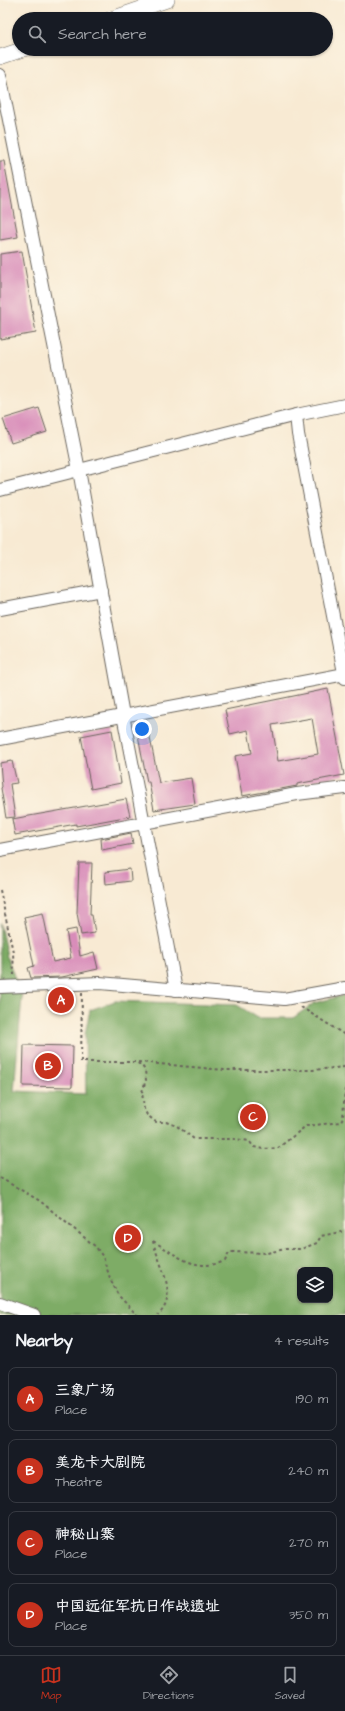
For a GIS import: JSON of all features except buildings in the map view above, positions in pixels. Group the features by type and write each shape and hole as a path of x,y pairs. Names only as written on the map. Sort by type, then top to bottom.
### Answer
{"main road":[{"path":"132,12 167,0"},
{"path":"0,57 12,53"}],"street":[{"path":"0,75 79,470 176,990"},
{"path":"0,490 296,415 345,405"},
{"path":"296,415 298,434 345,678"},
{"path":"0,609 101,590"},
{"path":"0,739 345,674"},
{"path":"0,850 297,794 345,788"},
{"path":"0,987 100,982 284,999 345,988"},
{"path":"0,1303 34,1315"}],"path":[{"path":"0,890 13,952 15,987"},
{"path":"83,983 81,1062 136,1062 224,1070 313,1070 345,1067"},
{"path":"292,998 303,1009 345,1036"},
{"path":"136,1062 145,1070 146,1080 142,1092 144,1109 147,1115 156,1122 166,1122 177,1126 194,1139 236,1139 249,1141 254,1147 263,1149 278,1148 306,1126 341,1122 343,1118 345,1088"},
{"path":"0,1178 40,1201 96,1247 103,1257 118,1295 137,1315"},
{"path":"158,1315 165,1305 168,1296 167,1284 152,1241 192,1264 208,1266 225,1261 231,1252 267,1252 285,1249 303,1249 317,1243 321,1236 345,1231"}],"green space":[{"path":"0,923 7,957 22,997 14,1091 86,1094 85,1034 90,1010 115,1001 237,1005 258,1018 293,1018 314,1003 345,995 345,1315 0,1315"}],"place":[{"name":"三象广场","path":"61,1000"},
{"name":"美龙卡大剧院","path":"48,1066"},
{"name":"神秘山寨","path":"253,1117"},
{"name":"中国远征军抗日作战遗址","path":"128,1238"}]}
